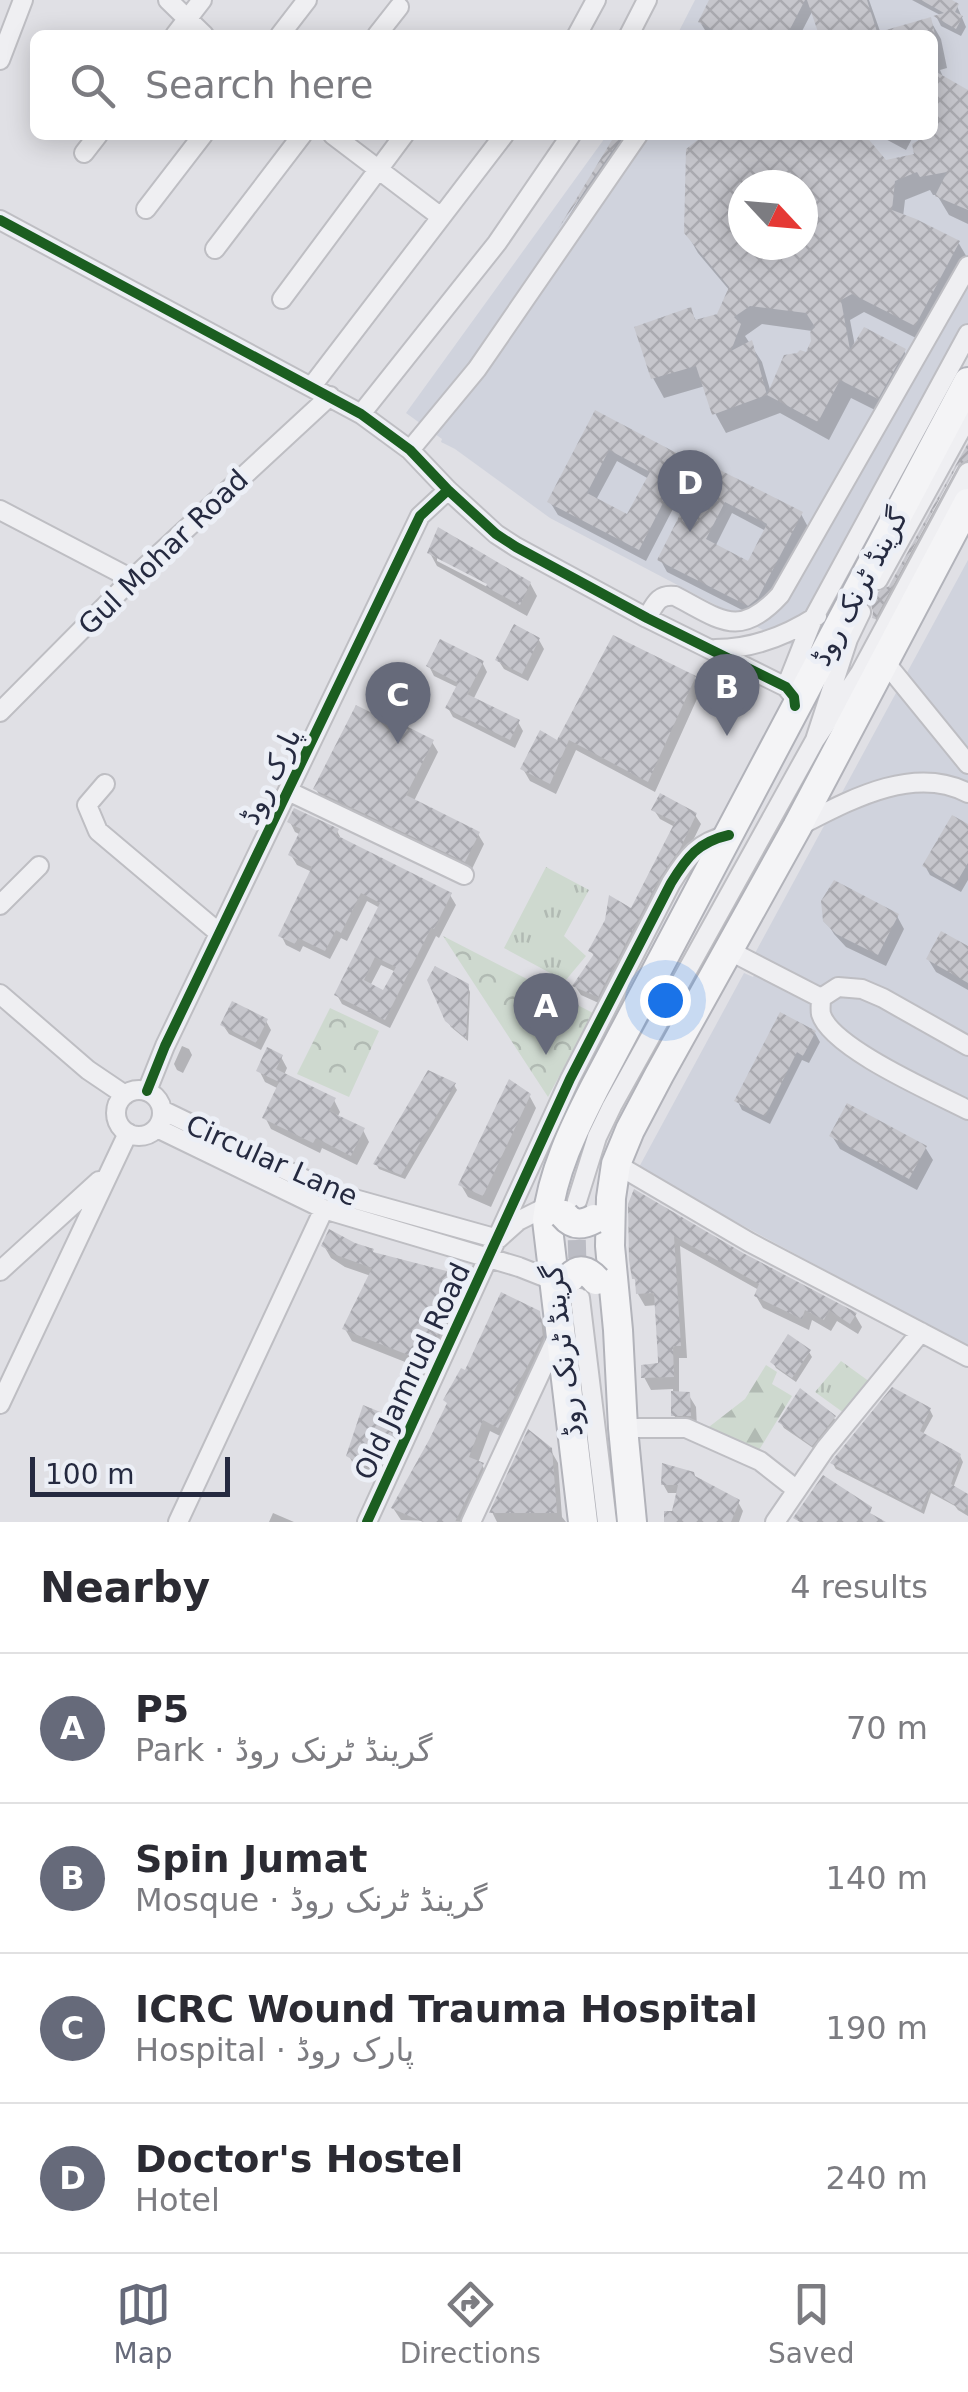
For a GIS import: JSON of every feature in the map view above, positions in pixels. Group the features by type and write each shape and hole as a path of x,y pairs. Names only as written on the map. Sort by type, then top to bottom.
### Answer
{"highway":[{"name":"گرینڈ ٹرنک روڈ","path":"632,1522 610,1246 563,1211 575,1154 630,1040 635,1014 729,835 791,696 857,588 968,382"},
{"name":"گرینڈ ٹرنک روڈ","path":"583,1522 560,1330 559,1279 547,1220 563,1211 616,1164 652,1088 797,827 968,503"},
{"path":"559,1279 622,1421"},
{"path":"559,1279 568,1286 594,1522"}],"street":[{"path":"0,60 4,38 23,0"},
{"path":"168,0 199,30"},
{"path":"179,30 202,0"},
{"path":"284,30 307,0"},
{"path":"580,30 596,0"},
{"path":"632,30 647,0"},
{"path":"382,30 399,7"},
{"path":"84,153 94,140"},
{"path":"146,209 199,140"},
{"path":"216,249 298,140"},
{"path":"339,140 441,217"},
{"path":"282,300 400,140"},
{"path":"312,386 500,140"},
{"path":"361,414 497,243 568,140"},
{"path":"410,450 477,370 635,140"},
{"path":"0,220 361,414 410,450 496,534 791,696 813,619 968,334"},
{"path":"648,618 659,598 666,595 727,623 741,622 765,611 780,595 968,266"},
{"name":"Gul Mohar Road","path":"0,712 132,579 330,396"},
{"path":"815,740 858,617 968,418"},
{"path":"498,1239 563,1211 612,1106 815,740 860,673 968,472"},
{"name":"پارک روڈ","path":"147,1091 219,932 420,516 448,490"},
{"path":"0,510 132,579"},
{"path":"710,649 730,649 774,638 813,619 857,588"},
{"path":"885,662 968,764"},
{"path":"797,827 838,806 895,786 930,783 968,794"},
{"path":"105,784 87,805 98,831 219,932"},
{"path":"288,791 464,876"},
{"path":"498,1239 570,1079 671,883 699,847 713,838 729,835"},
{"path":"0,905 39,866"},
{"path":"728,950 821,998"},
{"path":"821,998 838,986 862,990 968,1046"},
{"path":"0,994 88,1070 125,1094"},
{"path":"821,998 821,1016 858,1053 968,1110"},
{"path":"147,1091 159,1101 159,1119 141,1136 128,1133 119,1125 118,1104 125,1094 147,1091"},
{"path":"159,1119 324,1210 559,1279 607,1522"},
{"name":"Circular Lane","path":"159,1119 333,1193 498,1239"},
{"path":"0,1404 128,1133"},
{"path":"616,1164 750,1242 968,1357"},
{"path":"0,1271 107,1174"},
{"path":"178,1522 324,1210"},
{"name":"Old Jamrud Road","path":"366,1522 498,1239"},
{"path":"470,1522 560,1330"},
{"path":"775,1522 825,1449 921,1332"},
{"path":"622,1421 686,1428 760,1461 797,1490"}],"shaded area":[{"path":"695,0 968,0 968,346 890,503 805,652 550,518 441,442 406,413 603,140 938,140 938,30 680,30"},
{"path":"968,560 968,1347 638,1169 744,973 753,977 762,960 754,955"}],"green space":[{"path":"546,867 589,890 564,936 586,956 565,981 504,948"},
{"path":"443,936 593,1013 548,1097"},
{"path":"330,1008 379,1031 349,1097 297,1074"},
{"path":"841,1361 870,1382 844,1413 815,1392"},
{"path":"766,1365 777,1372 772,1384 792,1396 756,1455 705,1430 745,1399"}],"building":[{"path":"709,0 805,0 790,30 713,30 698,22"},
{"path":"807,0 867,0 876,30 817,30"},
{"path":"921,0 952,0 959,4 955,12 963,16 956,29 933,16 944,13"},
{"path":"931,17 934,30 886,30"},
{"path":"938,73 968,90 968,210 935,196 947,172 920,177 917,172 895,181 892,210 960,241 915,326 852,294 841,300 850,350 864,327 906,349 878,399 840,380 818,422 767,395 712,415 696,366 651,379 634,327 691,307 695,320 717,314 729,287 684,233 686,149 698,140 869,140 886,160 914,154 912,144 919,140 938,140","holes":["750,306 806,313 815,327 810,332 806,352 784,355 767,395 752,340 731,351 741,324 734,317"]},
{"path":"612,140 620,140 558,229"},
{"path":"595,410 686,458 639,550 547,502","holes":["609,450 650,472 627,514 587,493"]},
{"path":"968,443 968,460 957,466 875,619 872,618 871,605 878,592 889,586"},
{"path":"706,463 803,512 758,598 748,606 657,560","holes":["725,502 767,524 748,561 706,539"]},
{"path":"438,527 531,582 520,605 427,553"},
{"path":"514,624 540,638 522,674 495,660"},
{"path":"613,635 696,676 648,782 569,740 550,784 520,769 540,730 557,740"},
{"path":"440,639 484,661 467,694 520,720 510,740 445,708 458,683 426,666"},
{"path":"356,705 386,720 400,716 402,724 434,740 406,795 480,832 465,862 313,789"},
{"path":"660,793 697,813 598,997 572,986 594,954 588,951 605,920 609,895 631,908 675,822 651,810"},
{"path":"294,808 339,829 336,835 452,893 385,1020 334,995 380,903 361,893 341,933 336,930 325,951 298,938 295,944 278,936 312,867 288,855 301,829 287,822","holes":["375,957 396,967 383,990 364,980"]},
{"path":"952,815 968,824 968,863 955,885 922,866"},
{"path":"834,880 899,914 878,955 836,934 823,921 821,901"},
{"path":"941,931 968,946 968,983 926,959"},
{"path":"435,966 469,984 466,1038 445,1021 427,980"},
{"path":"232,1001 268,1019 256,1043 220,1025"},
{"path":"780,1012 816,1031 803,1056 797,1052 765,1116 734,1101"},
{"path":"267,1047 283,1055 276,1069 336,1098 329,1111 365,1128 351,1156 262,1118 279,1082 256,1071"},
{"path":"428,1070 456,1083 401,1175 373,1164"},
{"path":"509,1079 531,1094 483,1196 458,1185"},
{"path":"847,1103 927,1146 909,1179 829,1136"},
{"path":"634,1189 857,1313 850,1324 829,1310 824,1320 805,1310 802,1319 754,1296 759,1284 674,1236 681,1346 673,1346 674,1377 641,1378 641,1365 658,1360 654,1293 636,1294 629,1260 628,1204"},
{"path":"329,1229 374,1249 373,1252 462,1275 426,1362 342,1329 372,1268 321,1246"},
{"path":"501,1292 540,1311 543,1337 498,1428 483,1420 469,1457 484,1463 455,1522 423,1522 391,1508 447,1403 443,1400 461,1368 465,1370"},
{"path":"788,1334 811,1350 792,1378 770,1362"},
{"path":"892,1387 931,1408 920,1431 961,1454 951,1484 968,1494 964,1511 929,1489 921,1510 830,1463"},
{"path":"800,1388 836,1416 812,1446 778,1422"},
{"path":"671,1391 690,1392 691,1416 671,1416"},
{"path":"363,1405 400,1420 376,1472 346,1456"},
{"path":"528,1429 552,1448 557,1513 489,1513"},
{"path":"662,1463 694,1472 740,1500 731,1522 664,1522 664,1511 672,1511 678,1485 661,1485"},
{"path":"823,1475 872,1507 870,1513 886,1522 800,1522 793,1518"}],"tunnel":[{"path":"576,1213 578,1282"}],"cycle path":[{"path":"0,220 361,414 410,450 496,534 647,618 786,687 795,706"},
{"path":"147,1091 165,1046 420,516 448,490"},
{"path":"367,1522 570,1079 671,883 694,852 729,835"}],"place":[{"name":"Doctor's Hostel","path":"690,532"},
{"name":"Spin Jumat","path":"727,736"},
{"name":"ICRC Wound Trauma Hospital","path":"398,744"},
{"name":"P5","path":"546,1055"}]}
